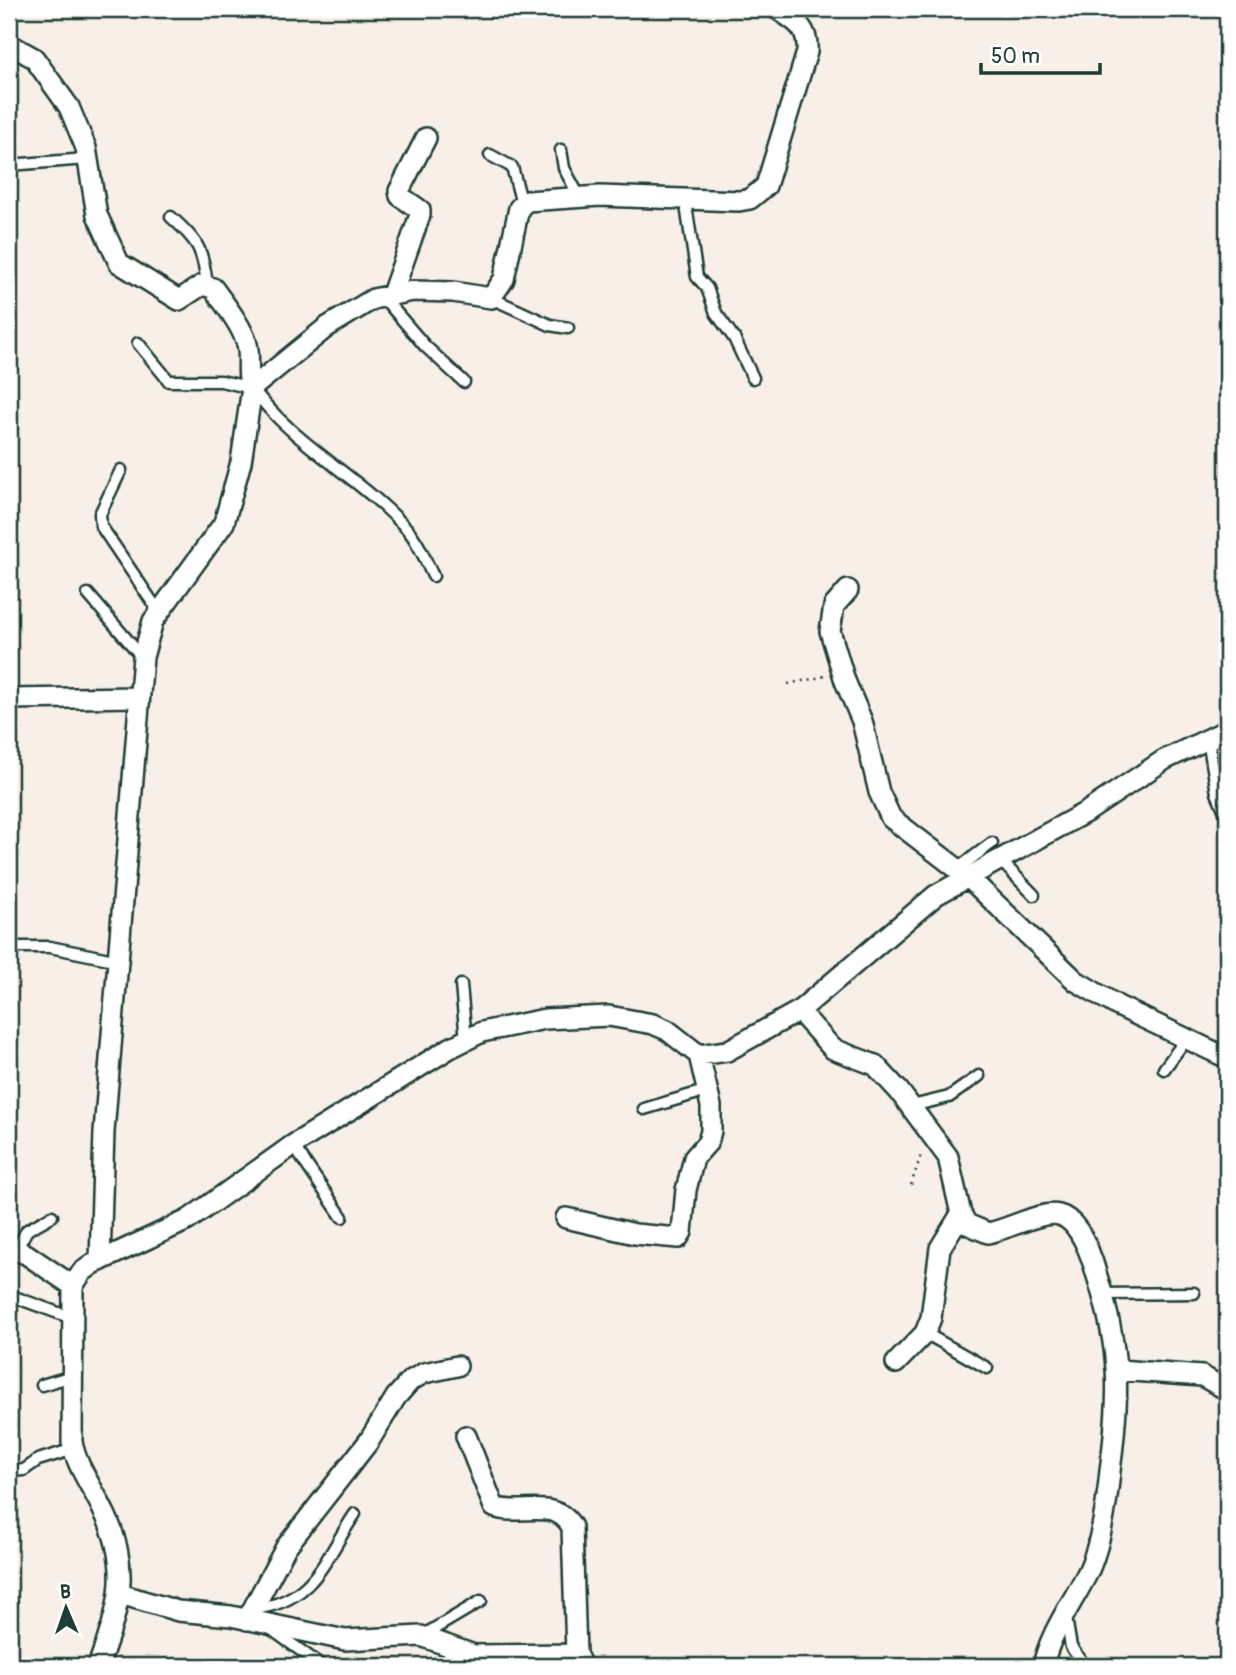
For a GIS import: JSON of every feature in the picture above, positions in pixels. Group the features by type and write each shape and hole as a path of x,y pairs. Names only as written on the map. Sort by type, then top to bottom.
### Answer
{"street":[{"path":"252,388 327,327 387,295 453,292 491,298 504,279 522,204 580,198 750,199 766,186 796,95 808,44 803,27 777,9"},
{"path":"9,44 34,58 55,86 80,130 88,159 97,215 119,263 179,300 202,285 213,288 244,334 249,351 248,380 252,388 241,461 224,523 159,611 153,621 143,657 99,1205 100,1261"},
{"path":"387,295 420,215 420,210 400,196 399,191 426,138"},
{"path":"848,590 834,606 830,631 842,672 862,721 885,812 963,873 1076,981 1118,1006 1227,1058"},
{"path":"9,699 138,697"},
{"path":"699,1055 727,1051 799,1011 963,873 996,851 1088,811 1164,760 1227,730"},
{"path":"799,1011 833,1049 875,1065 912,1106 948,1157 961,1214 967,1224 988,1233 1045,1214 1062,1215 1070,1220 1080,1236 1103,1294 1118,1370 1119,1399 1103,1518 1090,1568 1065,1614 1043,1666"},
{"path":"101,1665 120,1594 122,1569 119,1547 74,1449 73,1286 82,1272 188,1220 293,1145 482,1032 545,1019 608,1016 644,1022 667,1030 699,1055 708,1090 711,1130 708,1142 694,1158 686,1190 682,1232 678,1238 635,1234 566,1218"},
{"path":"896,1363 925,1333 936,1299 940,1248 961,1214"},
{"path":"12,1250 73,1286"},
{"path":"255,1618 286,1547 369,1441 396,1397 410,1381 424,1373 457,1366"},
{"path":"1118,1370 1202,1376 1227,1390"},
{"path":"120,1594 178,1611 255,1618 345,1640 421,1636 474,1655 579,1660 572,1527 562,1516 552,1512 494,1507 466,1436"}],"lane":[{"path":"561,150 564,167 580,198"},
{"path":"490,155 512,167 522,204"},
{"path":"9,165 88,159"},
{"path":"685,198 697,277 707,288 716,313 734,338 753,378"},
{"path":"171,217 195,239 202,251 207,285"},
{"path":"387,295 425,346 464,382"},
{"path":"491,298 550,325 568,328"},
{"path":"138,343 169,381 221,381 252,388 264,405 310,447 408,530 433,576"},
{"path":"121,470 100,514 102,526 159,611"},
{"path":"88,594 143,657"},
{"path":"1208,738 1217,793 1227,816"},
{"path":"996,851 1034,895"},
{"path":"9,947 50,947 119,961"},
{"path":"461,985 466,1041"},
{"path":"1164,1069 1185,1039"},
{"path":"912,1106 949,1097 979,1076"},
{"path":"644,1109 708,1090"},
{"path":"293,1145 342,1217"},
{"path":"12,1250 27,1230 52,1216"},
{"path":"1103,1294 1194,1293"},
{"path":"9,1295 72,1318"},
{"path":"925,1333 987,1368"},
{"path":"41,1385 72,1376"},
{"path":"9,1471 24,1470 38,1460 74,1449"},
{"path":"322,1666 255,1618 309,1587 355,1514"},
{"path":"421,1636 481,1601"},
{"path":"1065,1614 1071,1647 1085,1666"}],"path":[{"path":"788,684 842,672"},
{"path":"911,1185 929,1129"}]}
